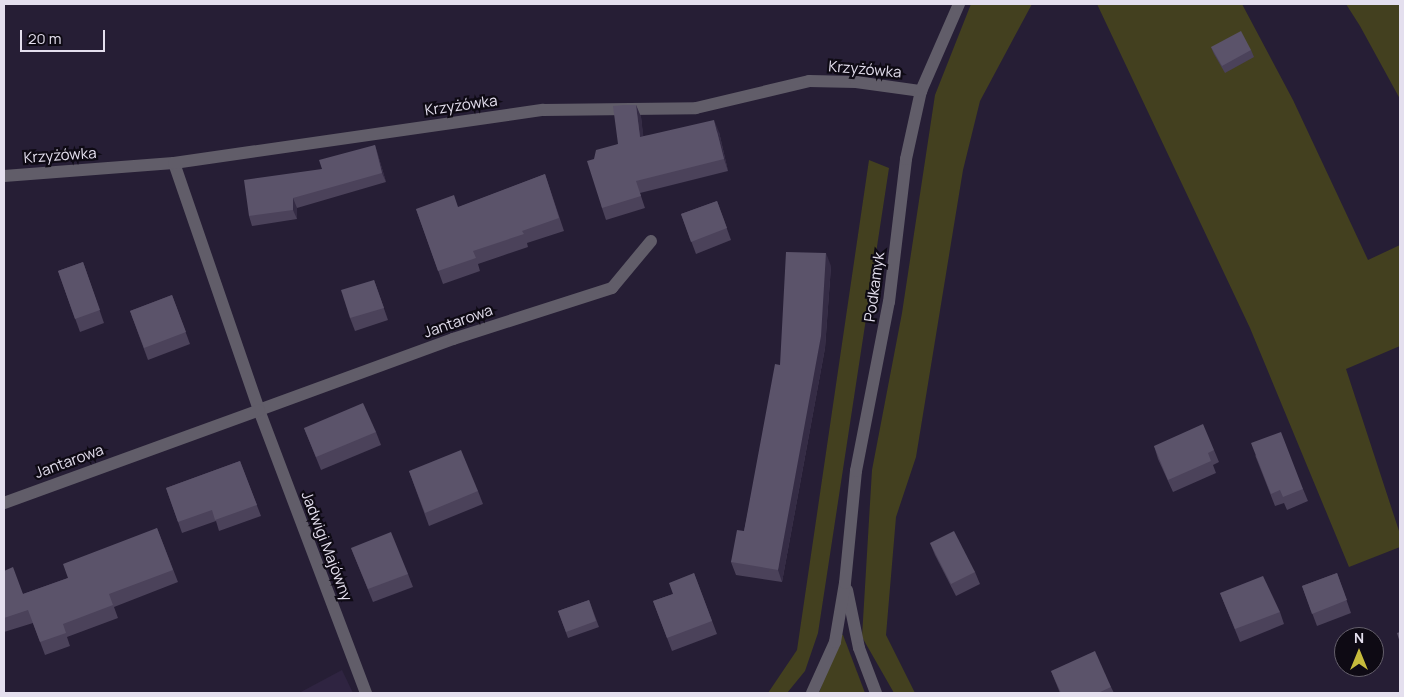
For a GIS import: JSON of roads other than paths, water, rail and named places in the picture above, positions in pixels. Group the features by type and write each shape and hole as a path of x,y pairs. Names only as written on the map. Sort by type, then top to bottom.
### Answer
{"street":[{"name":"Podkamyk","path":"812,693 835,642 846,583 856,472 890,302 906,159 921,91 959,4"},
{"name":"Krzyżówka","path":"4,176 174,163 543,110 696,108 809,81 856,82 921,91"},
{"path":"174,163 258,410"},
{"name":"Jantarowa","path":"4,503 453,338 612,288 651,241"},
{"name":"Jadwigi Majówny","path":"258,410 366,693"},
{"name":"Podkamyk","path":"846,583 859,648 876,693"}]}
